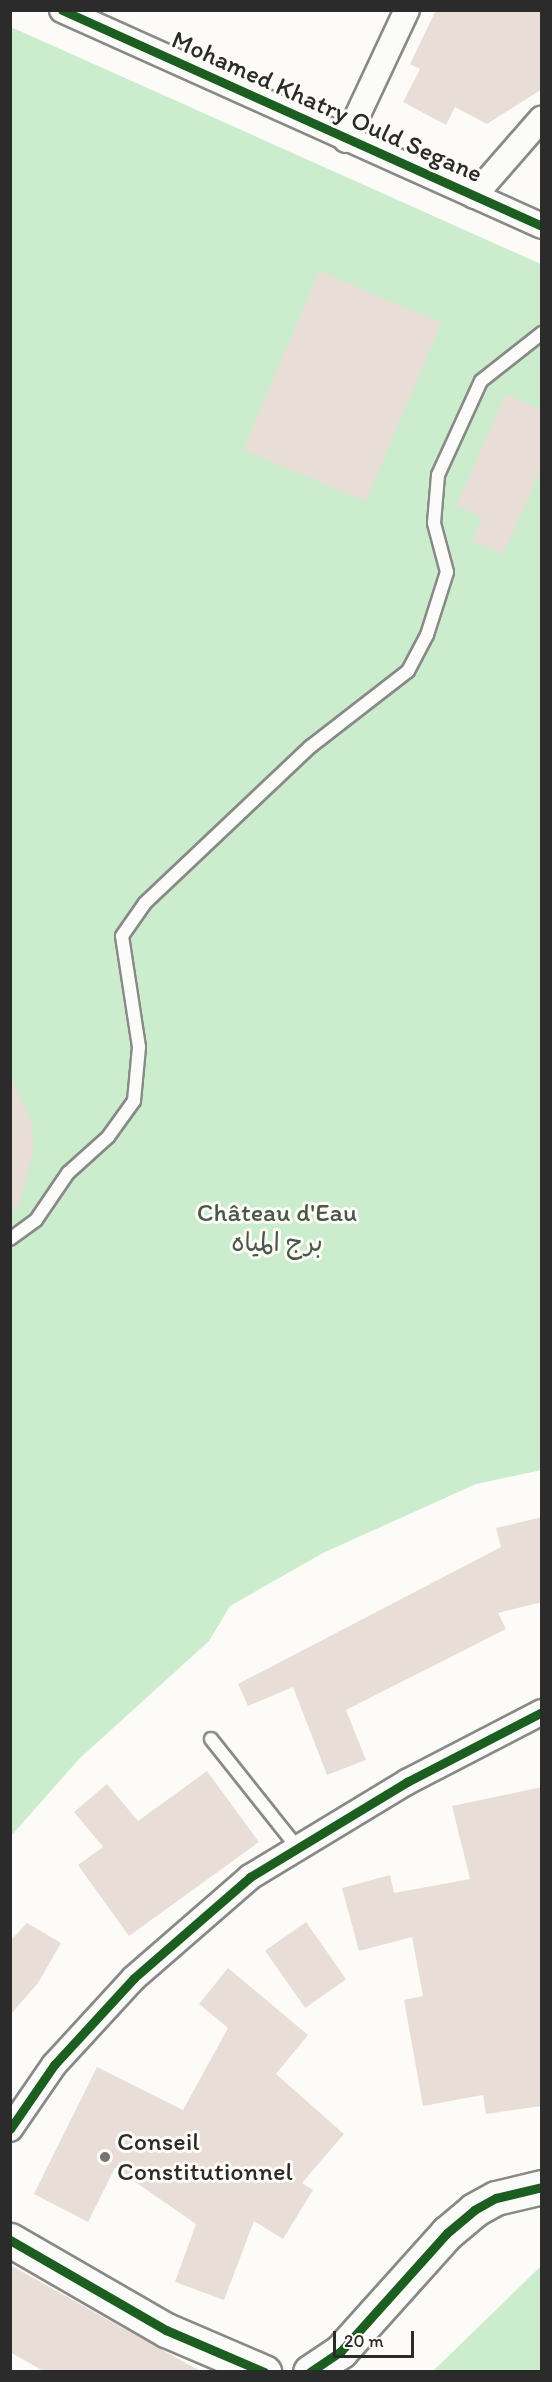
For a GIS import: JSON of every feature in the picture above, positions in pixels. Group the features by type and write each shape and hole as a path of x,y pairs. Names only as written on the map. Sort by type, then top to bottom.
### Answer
{"street":[{"path":"346,140 407,10"},
{"name":"Mohamed Khatry Ould Segane","path":"76,13 346,140 542,226"},
{"path":"474,196 542,118"},
{"path":"10,2129 54,2065 134,1978 250,1877 296,1846 542,1712"},
{"path":"310,2372 341,2351 447,2233 474,2210 496,2198 542,2187"},
{"path":"10,2240 166,2330 249,2369"}],"lane":[{"path":"10,1239 36,1220 68,1173 108,1137 134,1101 139,1047 122,936 145,903 310,747 408,671 427,635 447,572 434,523 438,476 481,381 542,333"},
{"path":"211,1739 296,1846"}],"green space":[{"name":"Château d'Eau برج المياه","path":"11,27 541,264 542,1470 476,1484 323,1553 230,1606 209,1641 79,1759 11,1836"},
{"path":"541,2266 541,2371 433,2371"}],"building":[{"path":"436,10 542,10 542,89 487,124 455,107 446,125 403,102 420,69 410,64"},
{"path":"319,271 441,323 366,502 243,450"},
{"path":"506,394 542,410 542,468 503,554 472,541 482,517 456,506"},
{"path":"10,1075 31,1121 34,1148 18,1209 10,1208"},
{"path":"542,1517 542,1602 498,1613 506,1629 346,1710 366,1760 327,1775 293,1687 248,1706 238,1684 501,1547 496,1528"},
{"path":"207,1771 259,1842 129,1936 78,1865 103,1847 74,1812 107,1784 138,1821"},
{"path":"542,1787 542,2106 486,2114 483,2095 423,2106 404,2000 423,1996 412,1937 359,1951 342,1888 390,1875 394,1893 470,1879 452,1806"},
{"path":"306,1922 346,1979 305,2008 265,1951"},
{"path":"27,1923 61,1943 38,1983 10,2015 10,1941"},
{"path":"228,1968 308,2035 276,2074 344,2134 302,2183 313,2190 283,2239 254,2221 224,2300 175,2282 196,2224 115,2168 88,2222 34,2194 97,2067 183,2110 228,2028 199,2004"},
{"path":"10,2265 202,2372 45,2372 10,2352"}],"cycle path":[{"path":"62,10 542,226"},
{"path":"10,2129 54,2065 134,1978 250,1877 407,1782 542,1712"},
{"path":"310,2372 341,2351 447,2233 474,2210 496,2198 542,2187"},
{"path":"10,2240 166,2330 264,2372"}],"place":[{"name":"Conseil Constitutionnel","path":"105,2157"}]}
